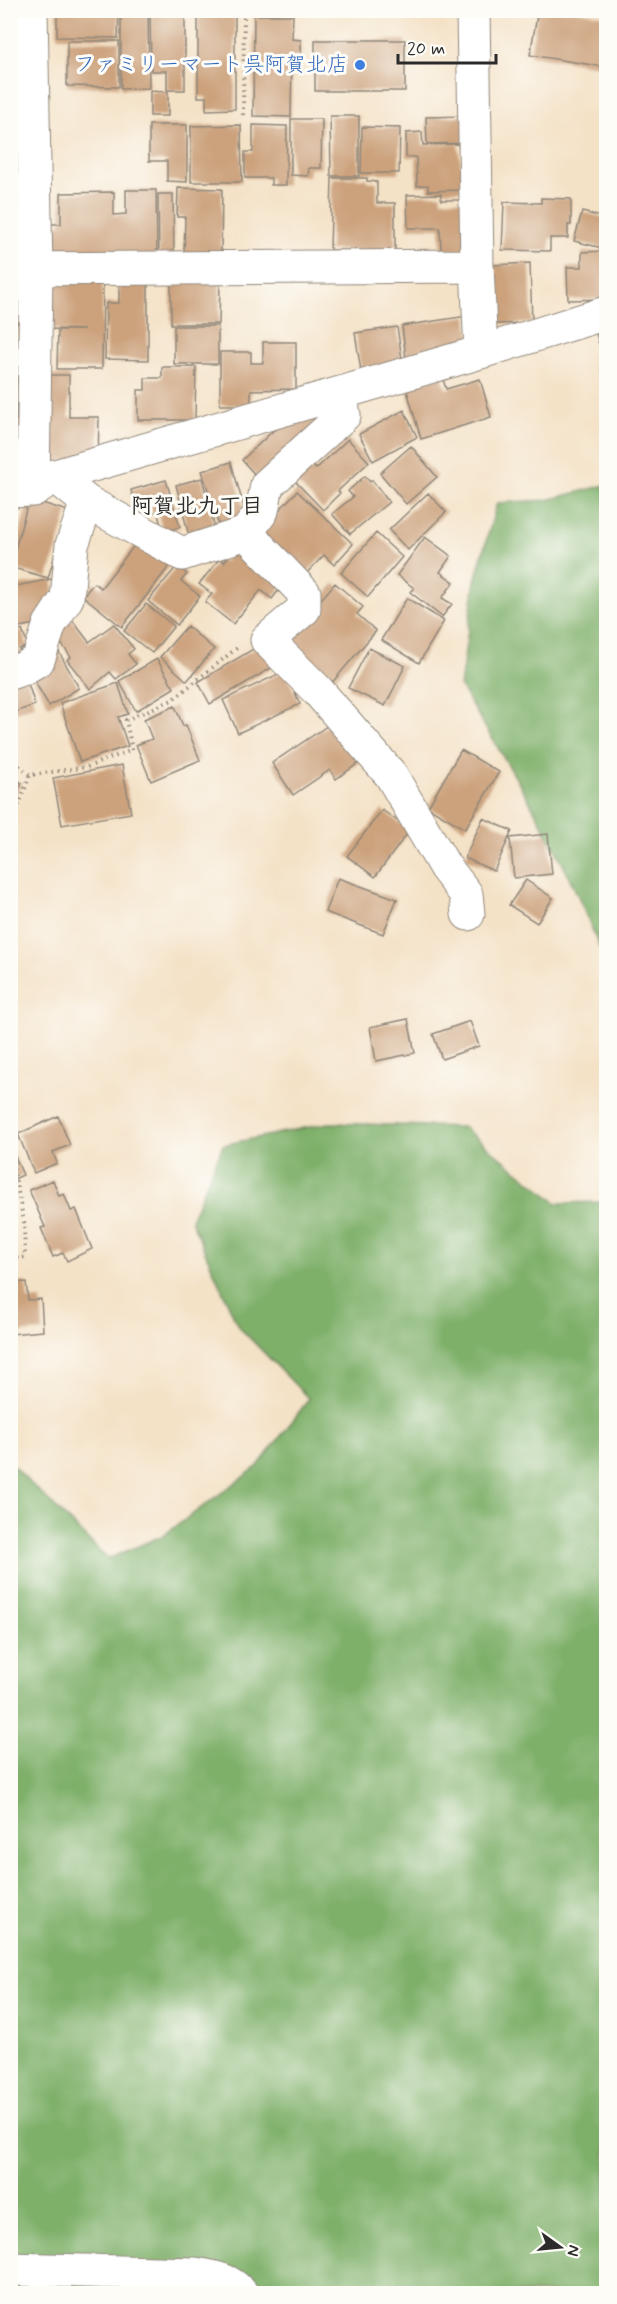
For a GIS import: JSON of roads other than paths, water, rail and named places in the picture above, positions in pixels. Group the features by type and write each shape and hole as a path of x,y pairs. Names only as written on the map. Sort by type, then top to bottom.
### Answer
{"street":[{"path":"31,10 23,269 33,486"},
{"path":"473,10 477,266 481,352"},
{"path":"23,269 477,266"},
{"path":"33,486 606,313"},
{"path":"33,486 87,502 182,554 246,533 262,511 267,485 344,415 339,393"},
{"path":"10,673 38,660 50,624 67,598 72,545 87,502"},
{"path":"246,533 304,593 304,609 267,640 318,691 391,775 445,867 466,894 468,914"},
{"path":"10,2269 195,2274 222,2279 236,2286 242,2294"}],"place":[{"name":"ファミリーマート呉阿賀北店","path":"360,65"}],"district":[{"name":"阿賀北九丁目","path":"197,507"}]}
